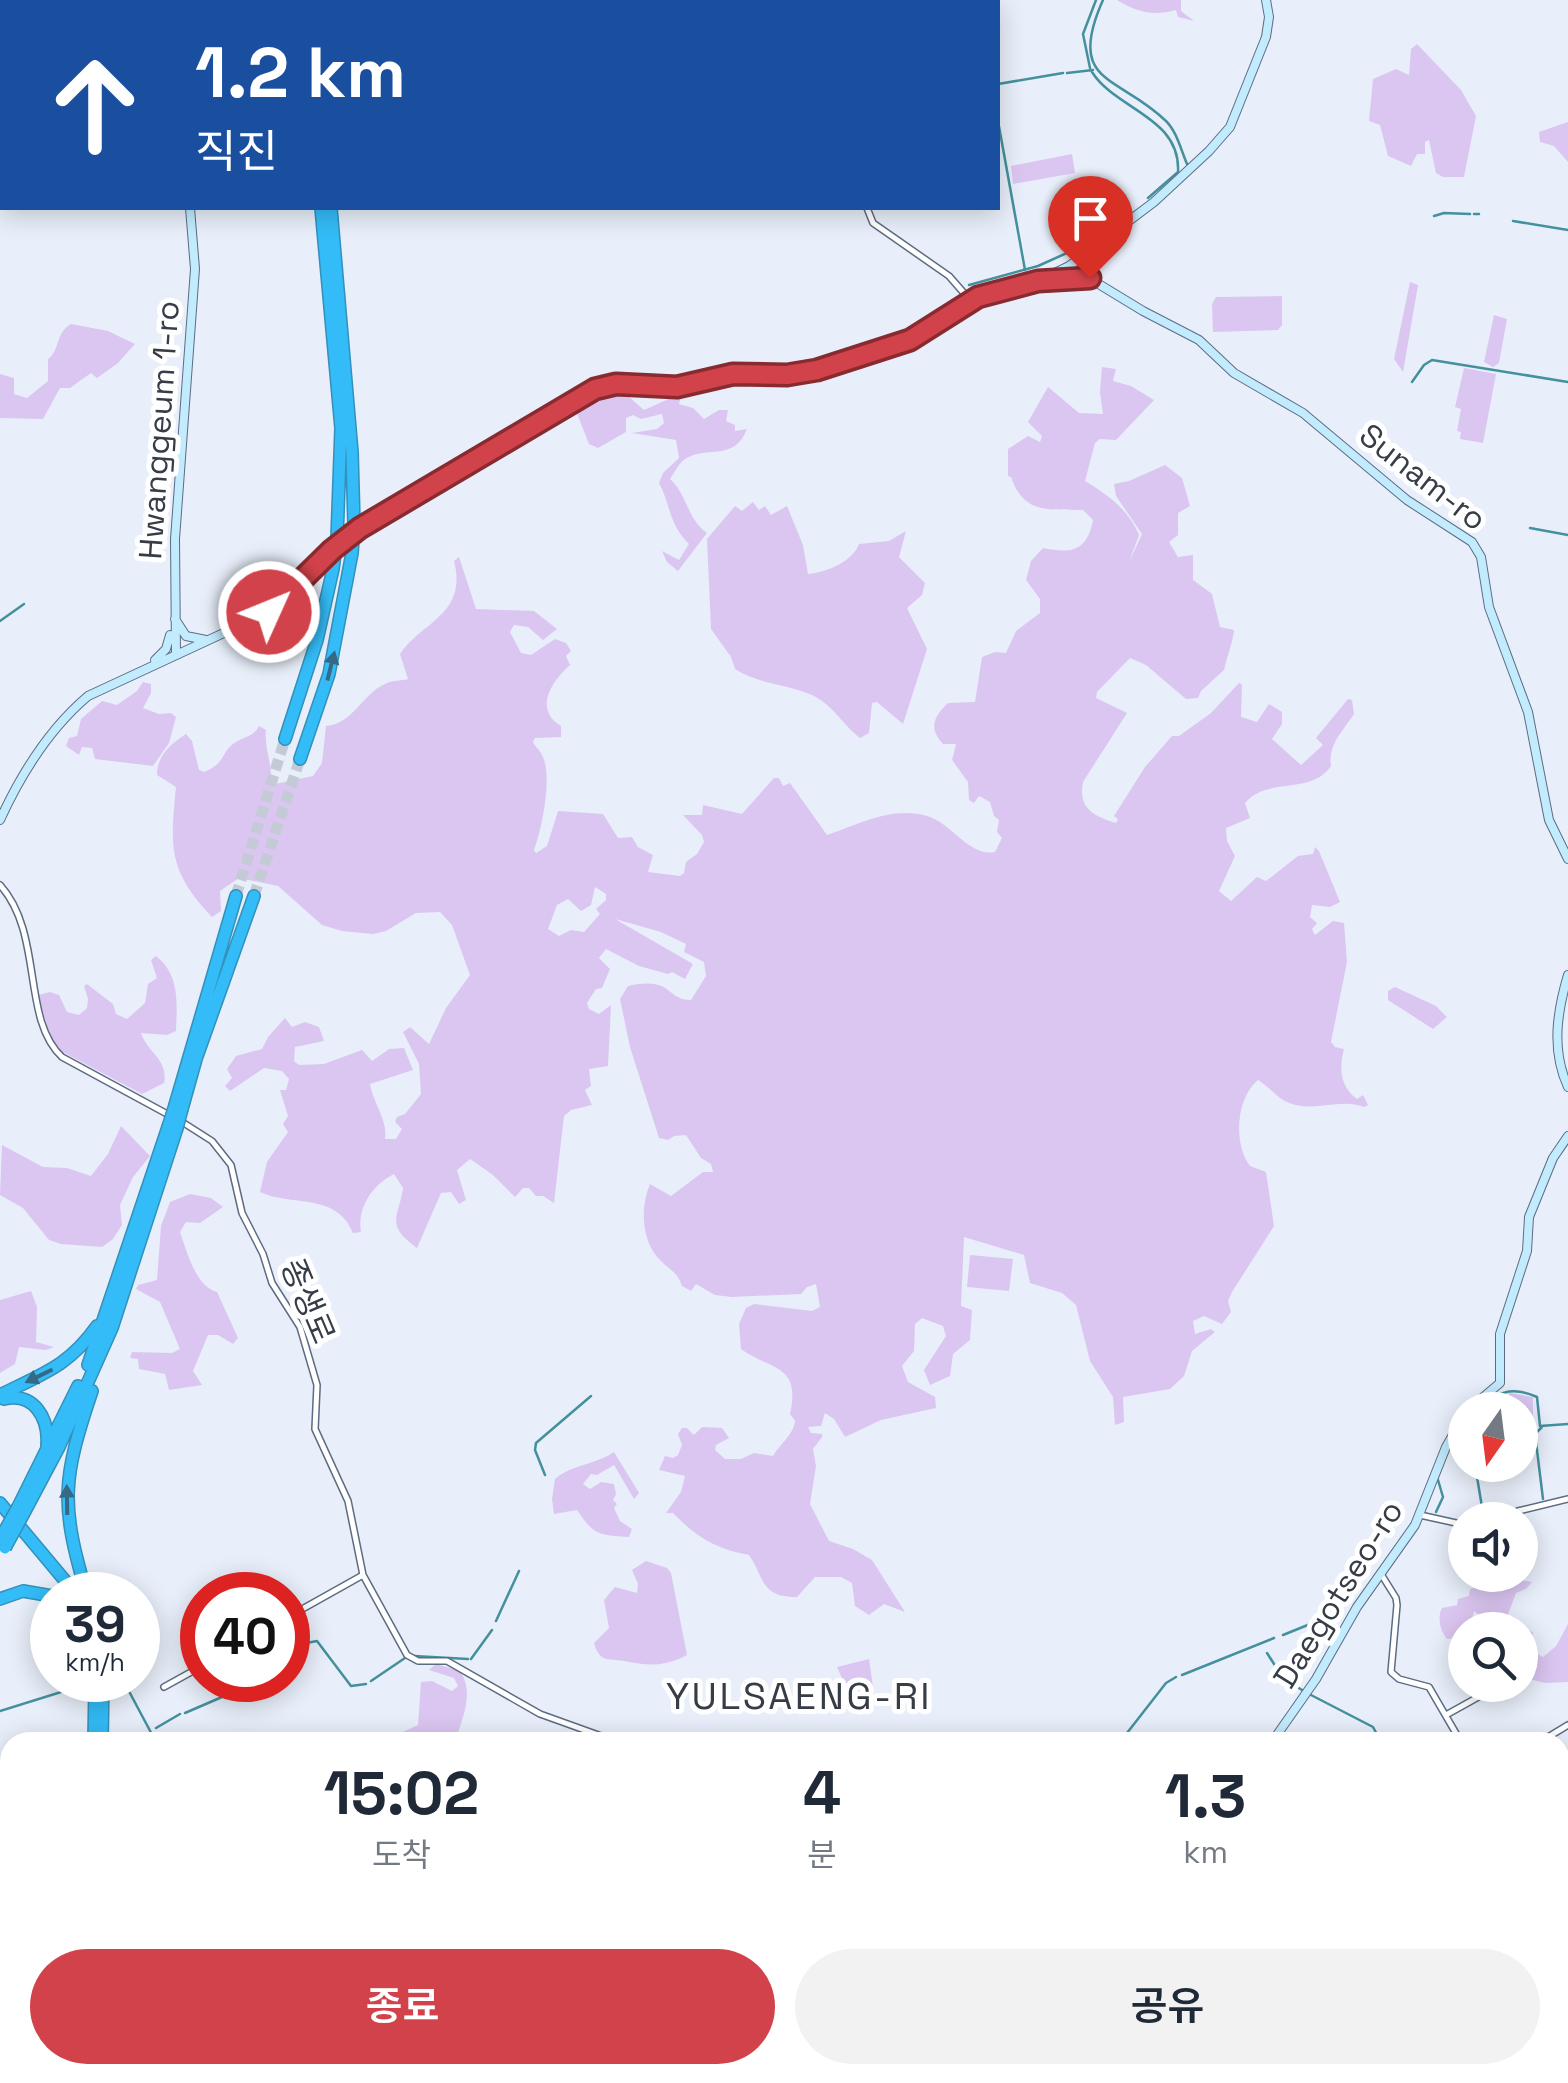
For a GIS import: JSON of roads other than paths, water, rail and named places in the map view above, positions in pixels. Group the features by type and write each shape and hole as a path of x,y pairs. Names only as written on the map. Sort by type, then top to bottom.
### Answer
{"highway":[{"path":"285,739 317,640 337,538 342,428 321,210"},
{"path":"300,758 329,674 354,525 352,452 331,210"},
{"path":"81,1572 67,1516 67,1474 172,1128 236,896"},
{"path":"178,1107 254,896"},
{"path":"36,1472 86,1371 172,1128"},
{"path":"0,1398 69,1359 97,1326 112,1295"},
{"path":"2,1548 59,1448 112,1328"},
{"path":"0,1398 24,1398 44,1417 48,1432 46,1450 21,1510"},
{"path":"0,1506 55,1572"},
{"path":"0,1599 22,1591 30,1592"},
{"path":"95,1732 99,1702"},
{"path":"99,1702 101,1732"}],"street":[{"path":"0,820 36,756 69,712 96,691 269,612 332,550 364,526 595,389 616,384 677,387 733,374 787,375 817,370 910,340 970,300 1038,281 1085,256 1185,175 1230,127 1266,37 1270,16 1266,0"},
{"name":"Hwanggeum 1-ro","path":"176,656 173,616 182,415 196,269 190,210"},
{"path":"868,210 874,223 949,276 970,300"},
{"path":"1038,281 1088,277 1082,264 1085,256"},
{"name":"Sunam-ro","path":"1069,266 1199,340 1234,373 1292,405 1408,500 1472,542 1481,557 1489,607 1528,712 1549,820 1568,859"},
{"path":"173,616 186,636 212,640"},
{"path":"145,668 166,649 173,616"},
{"name":"종생로","path":"0,885 21,916 42,1017 56,1051 199,1132 227,1157 242,1213 263,1254 272,1283 300,1328 317,1385 314,1429 348,1501 363,1575 409,1658 447,1661 540,1714 590,1732"},
{"path":"1568,975 1557,1032 1561,1068 1568,1086"},
{"name":"Daegotseo-ro","path":"1490,1392 1500,1384 1500,1334 1527,1251 1529,1217 1554,1158 1568,1136"},
{"name":"Daegotseo-ro","path":"1279,1732 1420,1515 1448,1444"},
{"path":"1538,1506 1568,1499"},
{"path":"1420,1515 1448,1521"},
{"path":"1380,1574 1397,1604 1391,1672 1400,1679 1429,1686 1455,1732"},
{"path":"310,1605 363,1575"},
{"path":"164,1687 180,1678"},
{"path":"1446,1715 1469,1702"}],"waterway":[{"path":"1090,68 1083,34 1096,0"},
{"path":"1103,0 1090,48 1094,64 1115,85 1166,121 1187,164"},
{"path":"1067,73 1093,70"},
{"path":"1092,72 1116,96 1158,126 1176,153 1178,172 1148,198"},
{"path":"1000,84 1063,73"},
{"path":"1000,132 1025,270"},
{"path":"1434,216 1470,214"},
{"path":"1474,214 1479,214"},
{"path":"1513,221 1568,230"},
{"path":"969,285 1038,266 1098,239"},
{"path":"1412,382 1432,360 1568,382"},
{"path":"1530,528 1568,535"},
{"path":"0,621 24,604"},
{"path":"1508,1392 1519,1392"},
{"path":"545,1475 536,1443 591,1396"},
{"path":"1538,1407 1540,1426 1568,1424"},
{"path":"1542,1427 1535,1434 1543,1499"},
{"path":"1436,1512 1443,1497 1438,1480"},
{"path":"1478,1482 1481,1502"},
{"path":"496,1621 519,1571"},
{"path":"1283,1635 1330,1616"},
{"path":"471,1659 492,1630"},
{"path":"1182,1675 1274,1638"},
{"path":"310,1642 317,1641 351,1686 366,1684"},
{"path":"1267,1653 1283,1678 1302,1690"},
{"path":"414,1656 468,1659"},
{"path":"371,1681 405,1658"},
{"path":"1128,1732 1166,1683 1176,1677"},
{"path":"1311,1695 1373,1727 1376,1732"},
{"path":"0,1711 30,1702"},
{"path":"135,1702 151,1732"},
{"path":"185,1713 210,1702"},
{"path":"156,1728 180,1714"}],"tunnel":[{"path":"236,896 285,739"},
{"path":"254,896 300,759"}],"district":[{"name":"YULSAENG-RI","path":"799,1696"}]}
